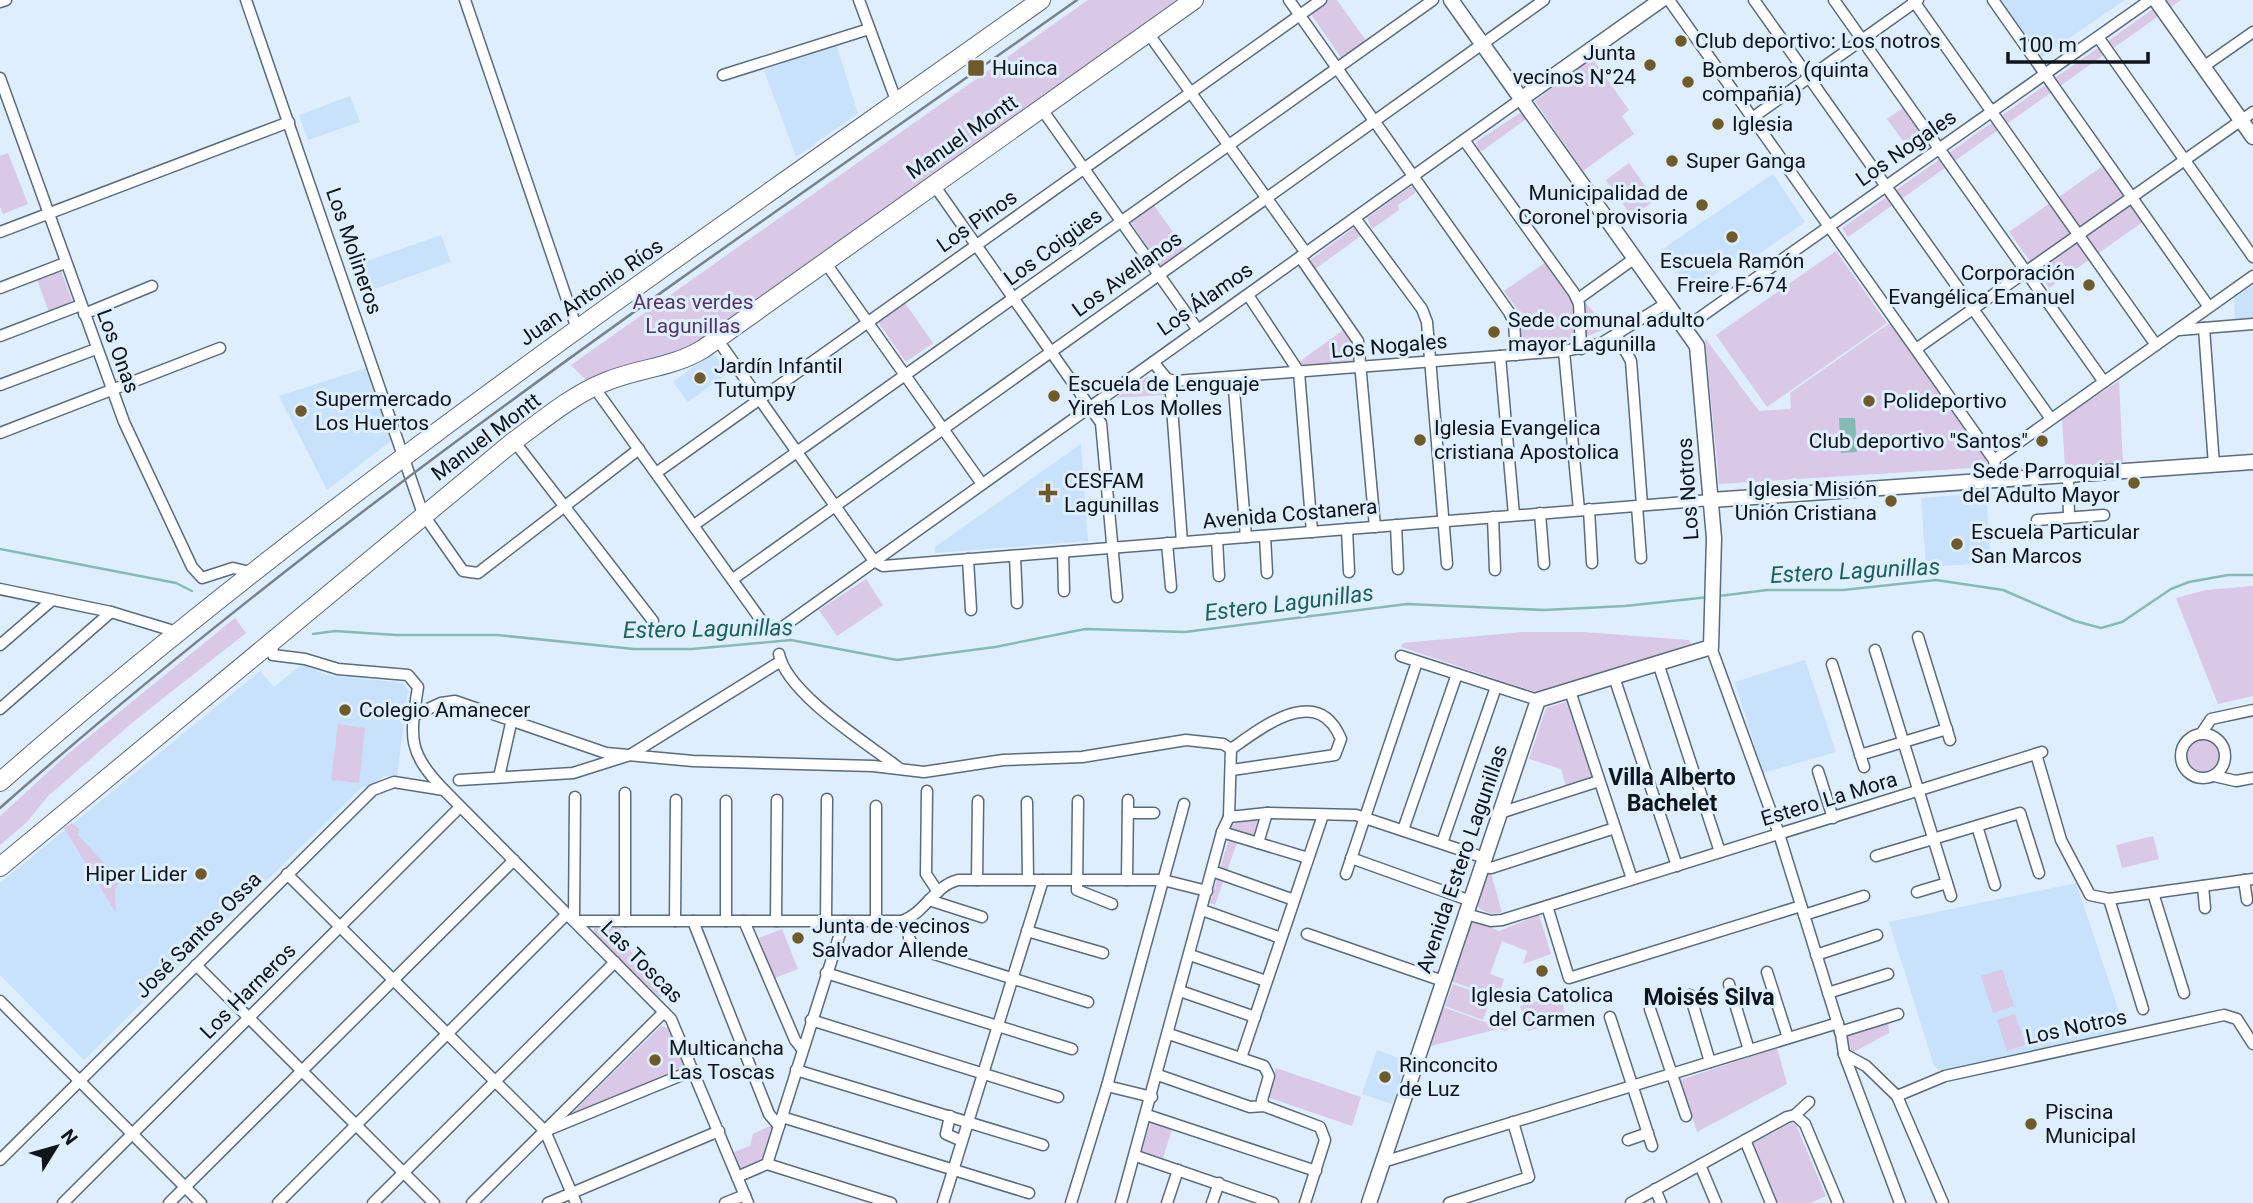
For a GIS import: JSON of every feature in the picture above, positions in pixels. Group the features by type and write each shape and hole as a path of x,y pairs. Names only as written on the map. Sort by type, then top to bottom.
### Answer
{"main road":[{"name":"Juan Antonio Ríos","path":"0,782 250,572 404,454 1041,0"},
{"name":"Manuel Montt","path":"0,867 514,441 594,387 622,376 673,364 717,339 1194,0"}],"street":[{"path":"0,2 6,0"},
{"name":"Los Molineros","path":"246,0 423,514"},
{"path":"465,0 577,330"},
{"path":"859,0 897,103"},
{"path":"1289,0 1511,315 1516,355"},
{"name":"Los Pinos","path":"656,473 1321,0"},
{"name":"Los Coigües","path":"694,525 1433,0"},
{"name":"Los Notros","path":"1451,0 1685,328 1699,354 1712,500 1712,647 1779,834 1839,1028 1844,1054 1900,1203"},
{"name":"Los Avellanos","path":"733,579 1544,0"},
{"name":"Los Álamos","path":"733,579 772,631 1661,0"},
{"path":"1669,0 1994,460 1997,481"},
{"path":"1754,0 2051,419"},
{"path":"1834,0 2104,382"},
{"path":"1993,0 2209,307"},
{"name":"Los Nogales","path":"1685,328 2150,0"},
{"path":"2156,0 2203,67 2247,116 2253,137"},
{"path":"1752,118 1915,1 2156,345"},
{"path":"723,75 869,29"},
{"path":"2203,67 2253,32"},
{"path":"1148,33 1266,198 1356,335 1375,527"},
{"path":"2098,37 2253,257"},
{"name":"Los Onas","path":"0,78 112,390 136,451 195,574 205,578 238,568 250,572"},
{"path":"1041,108 1198,330"},
{"path":"1916,349 2247,116"},
{"path":"0,232 289,122"},
{"path":"1464,140 1577,299 1581,349"},
{"path":"934,185 1103,429 1117,597"},
{"path":"1355,218 1424,313 1431,362 1447,564"},
{"path":"1577,299 1635,258"},
{"path":"825,262 982,484"},
{"path":"0,288 65,263"},
{"path":"1994,460 2253,276"},
{"path":"0,336 152,286"},
{"path":"1248,295 1299,372 1312,532"},
{"name":"Los Nogales","path":"1170,380 1581,349 1595,346 1667,303"},
{"path":"2177,330 2253,324"},
{"path":"2204,328 2214,465"},
{"path":"1616,334 1631,361 1641,558"},
{"path":"717,339 874,561"},
{"path":"0,433 220,348"},
{"path":"0,385 96,349"},
{"path":"1564,351 1592,563"},
{"path":"1500,356 1514,515"},
{"path":"1153,362 1170,380 1182,542"},
{"path":"1233,377 1247,537"},
{"path":"594,387 733,579"},
{"path":"514,441 653,621"},
{"path":"423,514 463,571 474,574 639,449"},
{"path":"1712,500 2253,463"},
{"path":"2068,475 2068,517"},
{"name":"Avenida Costanera","path":"874,561 887,566 1712,500"},
{"path":"1540,513 1544,564"},
{"path":"2036,520 2104,515"},
{"path":"1493,517 1495,570"},
{"path":"1396,525 1398,569"},
{"path":"1347,529 1349,572"},
{"path":"1265,536 1267,573"},
{"path":"1217,539 1219,576"},
{"path":"1167,543 1171,587"},
{"path":"1063,552 1065,591"},
{"path":"1015,556 1017,603"},
{"path":"968,559 971,610"},
{"path":"0,589 111,612 177,632"},
{"path":"0,645 51,601"},
{"path":"0,709 111,612"},
{"path":"1832,664 1862,761 1903,742 1948,734 1918,637"},
{"name":"Las Toscas","path":"272,640 272,655 305,659 338,669 411,677 418,687 411,737 416,757 460,807 676,1026 746,1199"},
{"path":"1401,656 1538,700 1712,647"},
{"path":"1875,650 1951,897"},
{"path":"459,780 573,773 630,755 780,658 808,696 899,768"},
{"path":"1346,874 1417,662"},
{"path":"1658,663 1720,852"},
{"path":"1404,830 1457,674"},
{"path":"1615,677 1677,866"},
{"path":"1442,844 1496,687"},
{"path":"1570,691 1632,880"},
{"name":"Avenida Estero Lagunillas","path":"1368,1203 1538,700"},
{"path":"413,716 450,701 512,719 586,748 630,755 693,761 899,768 924,772 1003,760 1082,757 1186,740 1223,744 1231,749"},
{"path":"2253,709 2211,719 2201,734 2185,742 2181,754 2183,765 2196,777 2214,776 2236,782 2253,778"},
{"path":"1231,749 1267,723 1306,711 1324,714 1335,724 1341,739 1335,755 1233,770"},
{"path":"499,777 512,719"},
{"path":"2201,734 2218,739 2224,750 2222,767 2214,776"},
{"path":"1121,1203 1191,955 1222,832 1229,817 1233,770 1231,749"},
{"name":"Estero La Mora","path":"1351,858 1468,907 1495,922 2039,753 2061,840 2075,870 2090,895 2109,899"},
{"path":"1818,771 1833,818"},
{"path":"1500,813 1600,781"},
{"name":"José Santos Ossa","path":"0,1160 378,787 399,782 444,790"},
{"path":"927,791 926,874 938,892"},
{"path":"625,793 625,921"},
{"path":"278,1203 447,1034 571,917 575,797"},
{"path":"826,921 827,799"},
{"path":"675,921 676,800"},
{"path":"776,921 777,800"},
{"path":"1127,880 1128,800"},
{"path":"726,801 726,921"},
{"path":"977,880 978,801"},
{"path":"1077,801 1076,880 1079,894 1112,904"},
{"path":"1027,802 1028,880"},
{"path":"1071,1203 1107,1086 1184,804"},
{"path":"876,806 876,922"},
{"name":"Los Harneros","path":"63,1203 460,807"},
{"path":"1128,813 1154,813"},
{"path":"1229,817 1268,813 1366,817 1442,844 1491,867 1615,828"},
{"path":"1258,843 1268,813"},
{"path":"1876,856 2020,813 2039,873"},
{"path":"1241,1058 1323,815"},
{"path":"1977,826 1995,885"},
{"path":"1222,832 1308,858"},
{"path":"169,1203 514,860"},
{"path":"1212,872 1294,900"},
{"path":"287,874 545,1131 574,1198"},
{"path":"943,1203 1043,880"},
{"path":"571,917 625,921 876,922 907,919 952,881 1163,880 1207,891"},
{"path":"2143,1009 2109,899 2248,880 2247,900"},
{"path":"1917,892 1947,883"},
{"path":"2203,886 2205,908"},
{"path":"2153,893 2184,993"},
{"path":"1547,906 1569,978 1803,910 1864,896"},
{"path":"929,900 982,917"},
{"path":"1202,909 1282,938"},
{"path":"907,919 909,938 915,948 1088,1002"},
{"path":"693,921 769,1114 780,1122 1029,1193"},
{"path":"744,921 795,1040 803,1049"},
{"path":"767,1164 844,921"},
{"path":"1027,931 1103,953"},
{"path":"1307,934 1443,981"},
{"path":"1816,955 1877,935"},
{"path":"1191,955 1266,981"},
{"path":"373,1203 615,962"},
{"path":"196,965 434,1203"},
{"path":"1767,972 1788,1038"},
{"path":"826,973 1072,1049"},
{"path":"1828,993 1888,974"},
{"path":"1729,984 1749,1050"},
{"path":"1180,991 1255,1017"},
{"path":"1690,995 1710,1062"},
{"path":"0,1002 201,1203"},
{"path":"1650,1009 1686,1116"},
{"path":"472,1203 664,1012"},
{"path":"1382,1162 1788,1038 1898,1014"},
{"name":"Los Notros","path":"1897,1096 1945,1076 2224,1016 2237,1018 2253,1044"},
{"path":"1610,1017 1652,1146"},
{"path":"811,1020 1058,1097"},
{"path":"1169,1034 1241,1058 1268,1071 1264,1106"},
{"path":"1844,1054 1866,1066 1897,1096 1943,1203"},
{"path":"545,1131 694,1069"},
{"path":"796,1070 1043,1145"},
{"path":"1158,1075 1250,1107 1264,1106 1318,1126 1324,1132 1325,1140 1305,1203"},
{"path":"1107,1086 1152,1097"},
{"path":"1631,1203 1795,1115 1809,1102"},
{"path":"1147,1115 1316,1171"},
{"path":"1795,1115 1805,1124 1838,1203"},
{"path":"950,1116 946,1134 962,1141"},
{"path":"1448,1203 1529,1177 1513,1122"},
{"path":"548,1203 574,1198 719,1131"},
{"path":"1628,1140 1648,1133"},
{"path":"1745,1140 1772,1203"},
{"path":"1136,1156 1219,1183 1260,1201 1273,1203"},
{"path":"737,1177 767,1164 891,1203"},
{"path":"1700,1165 1716,1203"},
{"path":"1167,1203 1178,1170"},
{"path":"1212,1203 1219,1183"},
{"path":"1656,1189 1661,1203"},
{"path":"725,1203 746,1199"}],"shaded area":[{"path":"1994,0 2125,0 2036,61"},
{"path":"836,44 858,113 796,157 764,70"},
{"path":"350,96 360,122 308,140 299,115"},
{"name":"Escuela Ramón Freire F-674","path":"1773,174 1805,222 1749,261 1744,254 1690,292 1661,250"},
{"path":"441,235 451,262 363,293 353,266"},
{"path":"2253,285 2253,323 2235,325 2234,298"},
{"name":"Jardín Infantil Tutumpy","path":"713,353 728,373 688,402 673,382"},
{"path":"366,368 391,441 327,490 279,396"},
{"path":"1839,418 1855,418 1857,452 1841,453"},
{"name":"CESFAM Lagunillas","path":"1081,444 1088,541 935,553 935,547"},
{"name":"Escuela Particular San Marcos","path":"1986,493 1991,563 1926,567 1921,498"},
{"path":"1805,660 1836,752 1763,773 1735,682"},
{"path":"302,664 326,675 403,683 408,690 397,777 385,776 367,788 362,787 84,1060 0,975 0,883 260,671 274,687"},
{"path":"2076,883 2126,1033 1943,1072 1934,1066 1889,922"},
{"name":"Rinconcito de Luz","path":"1377,1050 1407,1061 1392,1104 1362,1094"}],"green space":[{"name":"Areas verdes Lagunillas","path":"1088,0 1179,0 689,351 589,383 571,365"},
{"path":"1329,0 1337,0 1367,42 1342,59 1311,14"},
{"path":"2166,0 2181,0 1848,237 1842,228"},
{"path":"1592,58 1629,110 1622,116 1634,134 1583,171 1535,101"},
{"path":"1903,108 1924,138 1909,149 1887,119"},
{"path":"1520,113 1526,119 1482,151 1478,150 1476,142"},
{"path":"8,153 28,204 3,214 0,207 0,156"},
{"path":"1629,163 1655,200 1632,217 1606,180"},
{"path":"2107,163 2147,219 2049,288 2009,232"},
{"path":"1410,187 1414,187 1415,193 1398,205 1399,210 1372,229 1367,218"},
{"path":"1153,204 1185,249 1161,266 1129,220"},
{"path":"1355,227 1362,235 1315,269 1310,260"},
{"path":"1836,251 1887,323 1767,407 1716,335"},
{"path":"1549,260 1607,328 1578,340 1521,343 1519,312 1504,291"},
{"path":"60,268 73,303 49,312 36,277"},
{"path":"900,296 933,343 906,362 873,315"},
{"name":"Polideportivo","path":"1891,322 1986,455 1987,467 1719,484 1705,338 1759,411 1791,409 1790,393"},
{"path":"1346,328 1352,338 1358,362 1302,367 1299,362"},
{"path":"1147,377 1155,378 1165,387 1165,395 1116,398"},
{"path":"2119,381 2123,464 2065,468 2062,418"},
{"path":"866,579 883,605 837,636 819,610"},
{"path":"2253,586 2253,696 2218,704 2176,598 2206,590"},
{"path":"235,618 246,633 133,722 48,796 27,822 0,845 0,816 69,753"},
{"path":"1523,632 1583,632 1689,640 1691,644 1538,693 1401,647 1403,643"},
{"path":"1569,701 1593,776 1566,787 1561,769 1529,759 1546,708"},
{"path":"338,724 365,728 359,783 331,780"},
{"path":"2204,740 2216,745 2221,757 2216,769 2204,774 2192,769 2187,757 2192,745"},
{"path":"1239,820 1261,821 1254,838 1240,834 1215,905 1210,903 1233,825"},
{"path":"72,823 79,829 78,835 120,880 115,889 116,913 64,828"},
{"path":"2153,836 2159,859 2122,868 2116,845"},
{"path":"1487,873 1491,873 1502,912 1488,912 1476,904"},
{"path":"1539,915 1551,954 1523,964 1527,951 1502,941 1490,974 1504,979 1498,998 1451,981 1472,923 1476,921 1499,931"},
{"path":"594,928 620,928 635,960 644,957 650,969 658,967 667,993 660,998 594,934"},
{"path":"782,929 798,969 775,978 759,938"},
{"path":"2002,969 2014,1006 1993,1013 1981,976"},
{"path":"1453,984 1491,998 1483,1020 1445,1006"},
{"path":"1560,995 1567,1020 1528,1031 1520,1006"},
{"path":"1443,1007 1493,1025 1504,1023 1508,1031 1498,1029 1431,1046"},
{"path":"2015,1014 2025,1045 2007,1051 1997,1020"},
{"path":"1888,1021 1889,1033 1848,1055 1845,1036"},
{"path":"661,1026 670,1029 686,1069 569,1116"},
{"path":"1777,1048 1787,1084 1697,1132 1680,1080"},
{"path":"1276,1068 1361,1097 1352,1126 1267,1097"},
{"path":"1151,1120 1173,1126 1163,1158 1142,1151"},
{"path":"1791,1123 1796,1125 1826,1196 1810,1203 1778,1203 1753,1143"},
{"path":"772,1125 774,1132 762,1163 744,1171 740,1170 734,1152 750,1146 753,1134"}],"waterway":[{"name":"Estero Lagunillas","path":"0,549 176,583 192,591"},
{"name":"Estero Lagunillas","path":"1719,596 1767,590 1843,590 1936,580 2003,590 2075,621 2101,628 2122,622 2171,589 2189,582 2228,575 2253,575"},
{"name":"Estero Lagunillas","path":"313,634 335,631 396,635 497,635 634,649 692,649 791,640 897,660 995,647 1085,629 1185,632 1407,604 1544,610 1625,606 1709,597"}],"railway":[{"path":"0,808 128,698 258,592 392,490 527,389 1077,0"}],"place":[{"name":"Club deportivo: Los notros","path":"1681,41"},
{"name":"Junta vecinos N°24","path":"1650,65"},
{"name":"Huinca","path":"976,68"},
{"name":"Bomberos (quinta compañia)","path":"1688,82"},
{"name":"Iglesia","path":"1718,124"},
{"name":"Super Ganga","path":"1672,161"},
{"name":"Municipalidad de Coronel provisoria","path":"1702,205"},
{"name":"Escuela Ramón Freire F-674","path":"1732,237"},
{"name":"Corporación Evangélica Emanuel","path":"2089,285"},
{"name":"Sede comunal adulto mayor Lagunilla","path":"1494,332"},
{"name":"Jardín Infantil Tutumpy","path":"700,378"},
{"name":"Escuela de Lenguaje Yireh Los Molles","path":"1054,396"},
{"name":"Polideportivo","path":"1869,401"},
{"name":"Supermercado Los Huertos","path":"301,411"},
{"name":"Iglesia Evangelica cristiana Apostolica","path":"1420,440"},
{"name":"Club deportivo \"Santos\"","path":"2042,441"},
{"name":"Sede Parroquial del Adulto Mayor","path":"2134,483"},
{"name":"CESFAM Lagunillas","path":"1048,493"},
{"name":"Iglesia Misión Unión Cristiana","path":"1891,501"},
{"name":"Escuela Particular San Marcos","path":"1957,544"},
{"name":"Colegio Amanecer","path":"345,710"},
{"name":"Hiper Lider","path":"201,874"},
{"name":"Junta de vecinos Salvador Allende","path":"798,938"},
{"name":"Iglesia Catolica del Carmen","path":"1542,971"},
{"name":"Multicancha Las Toscas","path":"655,1060"},
{"name":"Rinconcito de Luz","path":"1385,1077"},
{"name":"Piscina Municipal","path":"2031,1124"}],"district":[{"name":"Villa Alberto Bachelet","path":"1672,790"},
{"name":"Moisés Silva","path":"1709,997"}]}
